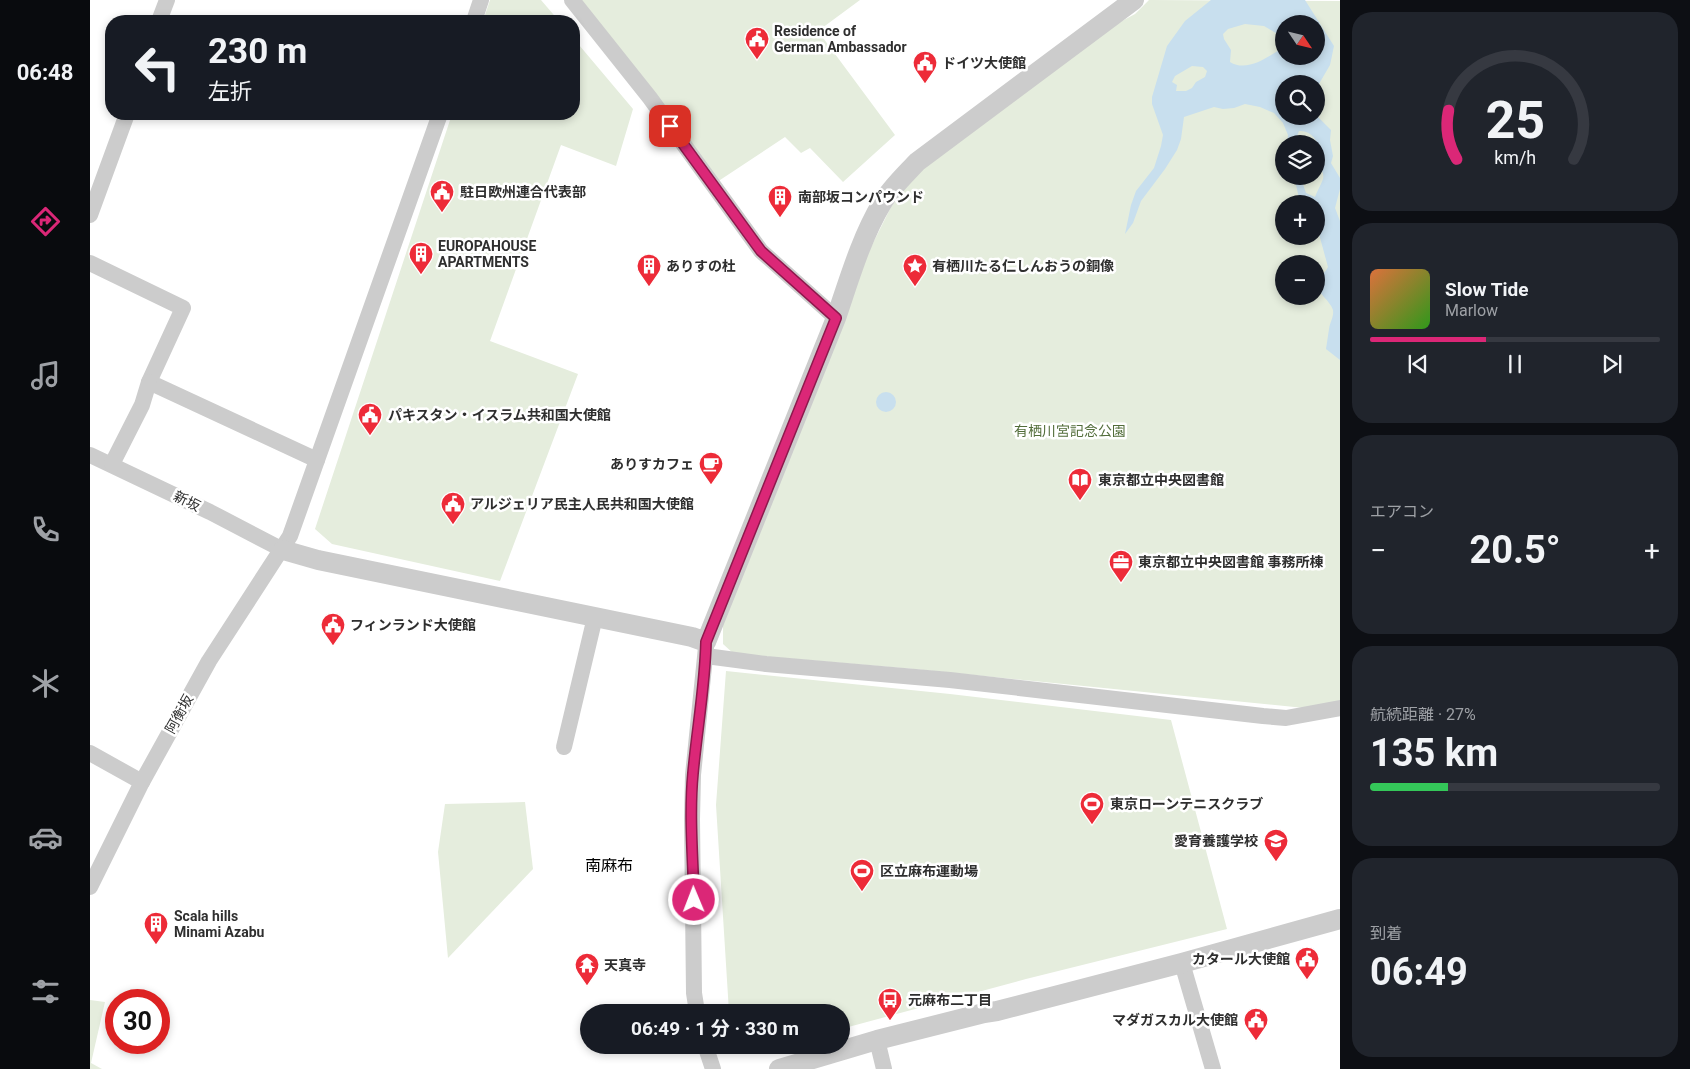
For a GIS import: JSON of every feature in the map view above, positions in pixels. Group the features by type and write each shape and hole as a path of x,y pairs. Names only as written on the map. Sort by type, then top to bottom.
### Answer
{"street":[{"path":"161,15 167,0"},
{"path":"476,15 481,0"},
{"path":"572,0 655,105 761,251 836,318"},
{"path":"696,1004 694,993 693,774 706,649 874,216 900,179 917,162 1134,0"},
{"path":"90,215 125,120"},
{"name":"阿衡坂","path":"90,886 142,782 209,661 275,559 283,550 290,536 438,120"},
{"path":"90,263 184,308 149,382 142,405 112,464"},
{"path":"149,382 317,460"},
{"name":"新坂","path":"90,455 210,512 283,550"},
{"path":"283,550 302,557 692,637 706,649 766,664 950,680 1286,718 1340,708"},
{"path":"564,747 595,617"},
{"path":"90,753 142,782"},
{"path":"779,1069 877,1040 1182,963 1340,919"},
{"path":"1182,963 1213,1069"},
{"path":"877,1040 884,1069"},
{"path":"708,1054 713,1069"}],"green space":[{"path":"490,0 541,0 554,15 485,15"},
{"path":"577,0 860,0 818,31 895,135 843,182 810,148 801,153 785,137 717,182"},
{"name":"有栖川宮記念公園","path":"1149,0 1340,1 1340,702 1314,709 914,669 734,654 723,644 723,620 869,251 891,207 921,167 1109,28 1135,14"},
{"path":"580,46 633,109 616,166 561,145 490,341 578,374 500,581 332,544 315,529 450,120 580,120"},
{"name":"区立麻布運動場","path":"726,671 950,694 1171,720 1227,929 1026,979 850,1027 850,1004 728,1004 716,805"},
{"path":"525,802 533,869 448,958 438,852 445,804"},
{"path":"90,1000 105,1002 91,1063 102,1069 90,1069"}],"water":[{"path":"1211,0 1305,0 1314,15 1275,15 1275,33 1264,26 1245,24 1228,29 1223,34 1231,50 1230,62 1244,66 1265,59 1275,53 1275,65 1325,65 1325,32 1334,46 1330,65 1324,75 1275,75 1275,114 1260,107 1245,104 1234,108 1223,109 1214,107 1184,117 1181,139 1177,150 1141,201 1133,223 1125,234 1136,191 1154,168 1161,146 1163,135 1152,104 1152,97 1167,46 1185,21","holes":["1192,66 1203,67 1207,71 1205,77 1186,91 1176,91 1177,85 1172,82 1175,76"]},
{"path":"1325,124 1331,130 1330,140 1333,156 1331,163 1340,178 1340,189 1335,208 1340,221 1340,360 1326,349 1333,310 1325,298 1325,272 1328,267 1322,245 1325,245 1325,195 1316,195 1320,185 1325,185 1325,135 1311,135 1307,132 1299,131 1297,135 1288,135 1284,125"},
{"path":"1296,185 1303,185 1306,193 1310,195 1298,195"},
{"path":"886,392 893,395 896,402 893,409 886,412 879,409 876,402 879,395"}],"place":[{"name":"Residence of German Ambassador","path":"757,60"},
{"name":"ドイツ大使館","path":"925,84"},
{"name":"駐日欧州連合代表部","path":"442,213"},
{"name":"南部坂コンパウンド","path":"780,218"},
{"name":"EUROPAHOUSE APARTMENTS","path":"421,275"},
{"name":"ありすの杜","path":"649,287"},
{"name":"有栖川たる仁しんおうの銅像","path":"915,287"},
{"name":"パキスタン・イスラム共和国大使館","path":"370,436"},
{"name":"ありすカフェ","path":"711,485"},
{"name":"東京都立中央図書館","path":"1080,501"},
{"name":"アルジェリア民主人民共和国大使館","path":"453,525"},
{"name":"東京都立中央図書館 事務所棟","path":"1121,583"},
{"name":"フィンランド大使館","path":"333,646"},
{"name":"東京ローンテニスクラブ","path":"1092,825"},
{"name":"愛育養護学校","path":"1276,862"},
{"name":"区立麻布運動場","path":"862,892"},
{"name":"Scala hills Minami Azabu","path":"156,945"},
{"name":"カタール大使館","path":"1307,980"},
{"name":"天真寺","path":"587,986"},
{"name":"元麻布二丁目","path":"890,1021"},
{"name":"マダガスカル大使館","path":"1256,1041"}],"district":[{"name":"南麻布","path":"609,865"}],"route":[{"path":"670,126 761,251 836,318 712,623 706,642 693,774 694,900"}]}
